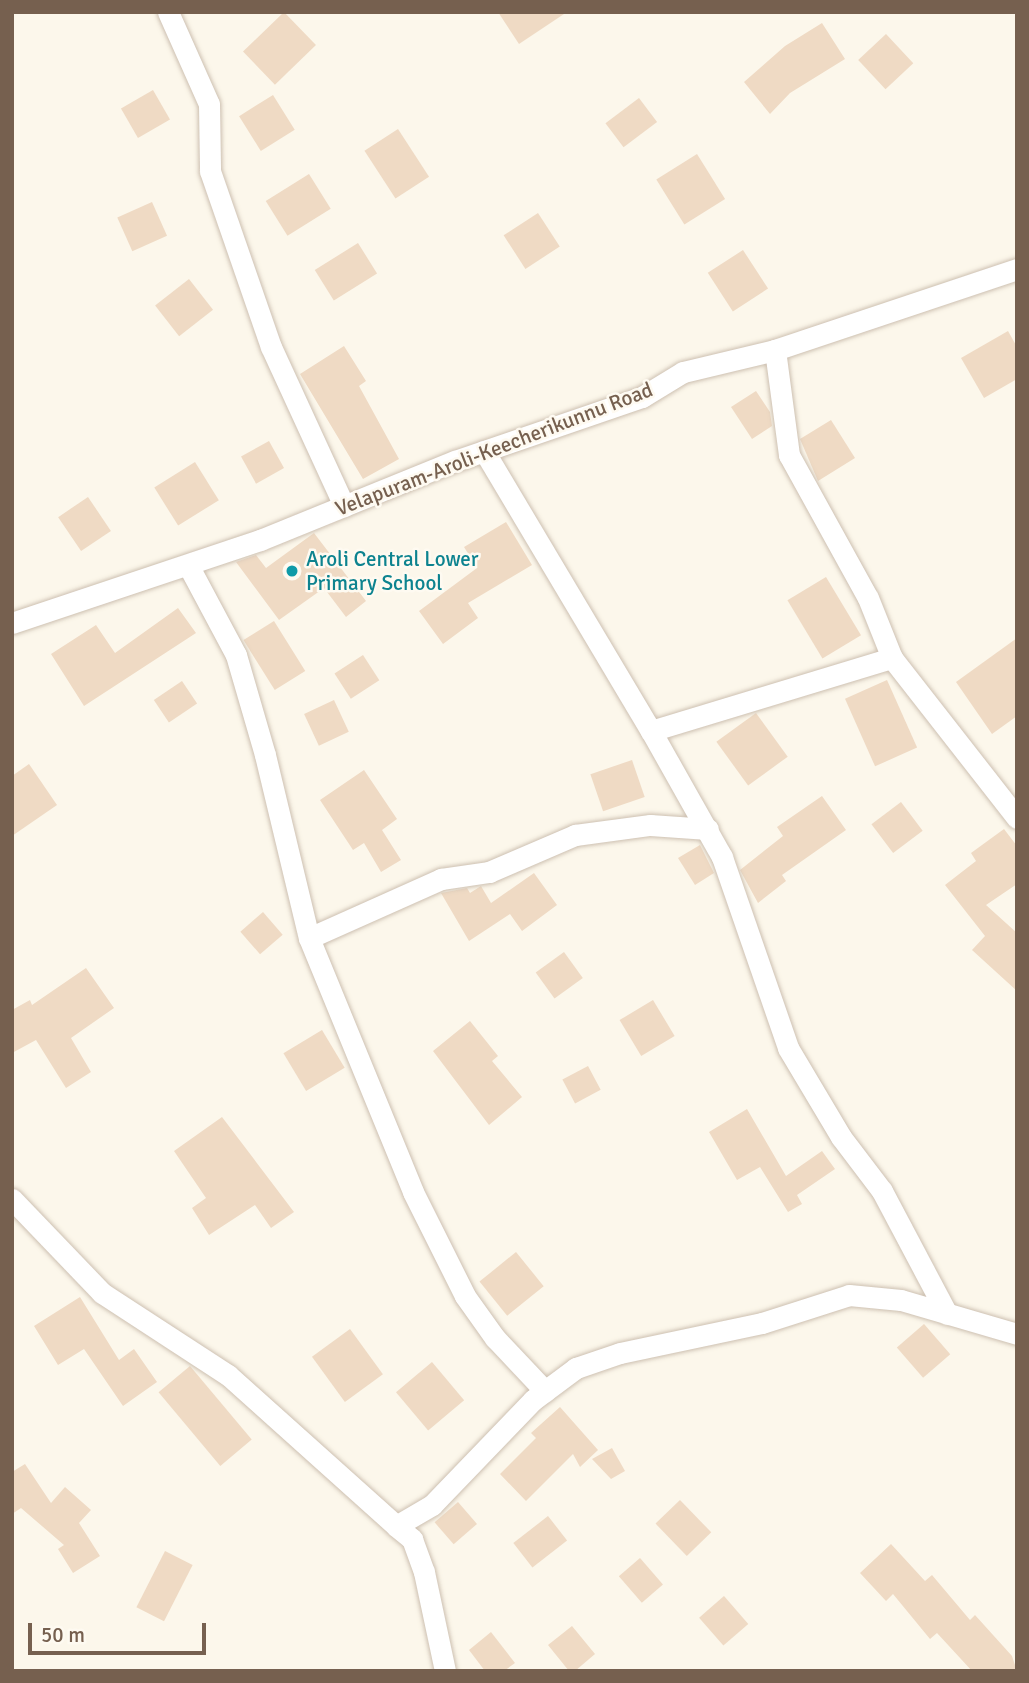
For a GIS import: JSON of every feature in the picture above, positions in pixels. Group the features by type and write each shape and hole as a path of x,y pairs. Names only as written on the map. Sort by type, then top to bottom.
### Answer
{"street":[{"path":"167,12 209,104 210,171 271,347 344,506"},
{"name":"Velapuram-Aroli-Keecherikunnu Road","path":"12,623 188,565 484,451 642,397 683,372 775,350 1017,269"},
{"path":"775,350 789,455 868,598 892,658 1017,818"},
{"path":"484,451 708,829 726,869 788,1048 841,1137 882,1191 947,1314"},
{"path":"188,565 236,654 265,755 309,938 413,1192 465,1296 495,1338 545,1391"},
{"path":"651,731 892,658"},
{"path":"309,938 440,879 489,872 575,835 650,825 708,829"},
{"path":"12,1199 102,1293 228,1375 412,1539 424,1572 445,1671"},
{"path":"396,1526 432,1505 545,1391 576,1368 620,1353 762,1323 849,1295 901,1300 1017,1334"}],"building":[{"path":"284,12 316,45 275,85 243,52"},
{"path":"498,12 567,12 519,44"},
{"path":"822,23 845,59 790,93 770,114 744,82 785,46"},
{"path":"886,34 913,63 885,89 858,60"},
{"path":"153,90 170,119 138,138 121,108"},
{"path":"273,95 295,130 261,151 239,116"},
{"path":"639,98 657,122 624,147 605,123"},
{"path":"398,129 429,177 395,199 364,151"},
{"path":"697,154 725,199 684,224 656,179"},
{"path":"309,174 331,209 287,236 266,201"},
{"path":"152,202 167,236 132,251 117,217"},
{"path":"538,213 560,247 525,269 504,235"},
{"path":"358,243 377,274 334,301 315,270"},
{"path":"743,250 768,289 733,311 708,273"},
{"path":"189,279 213,310 179,336 155,305"},
{"path":"1008,331 1017,347 1017,379 984,398 961,358"},
{"path":"344,346 366,381 359,386 399,459 363,479 300,374"},
{"path":"756,391 770,412 772,426 752,439 731,407"},
{"path":"831,420 855,458 818,481 800,439"},
{"path":"269,441 284,468 256,484 241,457"},
{"path":"195,462 219,500 178,526 154,487"},
{"path":"88,497 111,531 81,551 58,517"},
{"path":"506,522 532,565 468,603 478,618 443,644 419,611 477,568 464,547"},
{"name":"Aroli Central Lower Primary School","path":"314,533 366,601 346,617 324,588 279,620 236,562 256,555 266,568"},
{"path":"826,577 861,635 822,658 787,600"},
{"path":"178,608 196,633 84,706 51,654 96,625 115,653"},
{"path":"274,621 305,671 275,690 243,640"},
{"path":"1017,638 1017,716 992,734 956,682"},
{"path":"363,655 379,680 351,699 334,674"},
{"path":"887,680 917,748 875,766 845,699"},
{"path":"182,681 197,703 169,722 154,700"},
{"path":"334,700 349,732 319,746 304,714"},
{"path":"756,713 788,757 748,785 716,742"},
{"path":"632,760 645,797 603,811 590,774"},
{"path":"29,764 57,805 12,836 12,776"},
{"path":"364,770 397,819 382,830 401,860 381,872 364,843 353,850 320,800"},
{"path":"822,796 846,830 782,875 786,881 758,903 740,870 783,836 777,827"},
{"path":"901,802 923,831 893,853 871,824"},
{"path":"1004,829 1017,846 1017,884 986,905 1017,933 1017,991 972,950 985,936 945,885 976,861 971,853"},
{"path":"700,845 714,873 695,885 678,858"},
{"path":"534,873 557,905 522,931 510,914 469,941 441,893 467,888 470,893 481,886 491,903"},
{"path":"263,912 283,935 260,954 240,932"},
{"path":"564,952 583,978 554,998 536,973"},
{"path":"86,968 114,1008 71,1038 91,1072 66,1088 36,1040 12,1053 12,1010 30,1000 32,1005"},
{"path":"653,1000 675,1036 641,1056 620,1020"},
{"path":"470,1021 498,1056 492,1061 522,1097 489,1125 433,1051"},
{"path":"322,1030 345,1068 306,1091 283,1053"},
{"path":"588,1066 601,1090 575,1103 562,1080"},
{"path":"747,1109 786,1176 822,1151 835,1169 797,1195 802,1204 788,1212 760,1167 737,1180 709,1132"},
{"path":"222,1117 294,1212 271,1228 255,1205 209,1235 192,1208 206,1198 174,1151"},
{"path":"516,1252 544,1286 507,1316 479,1282"},
{"path":"80,1297 119,1360 134,1349 157,1382 123,1406 84,1349 58,1365 34,1326"},
{"path":"924,1324 950,1354 923,1378 897,1348"},
{"path":"350,1329 383,1374 345,1402 312,1357"},
{"path":"432,1362 464,1400 428,1431 396,1392"},
{"path":"190,1366 252,1440 220,1466 159,1392"},
{"path":"560,1407 598,1450 580,1467 573,1454 526,1501 500,1474 536,1438 531,1433"},
{"path":"612,1448 625,1471 611,1479 592,1459"},
{"path":"25,1464 51,1503 65,1487 91,1510 79,1523 100,1556 73,1573 58,1549 64,1545 21,1508 12,1514 12,1472"},
{"path":"680,1500 711,1532 687,1556 656,1524"},
{"path":"458,1502 477,1524 454,1544 435,1522"},
{"path":"548,1516 567,1540 532,1568 513,1543"},
{"path":"891,1544 925,1581 932,1575 970,1620 975,1615 1012,1656 1017,1671 972,1671 937,1633 930,1639 893,1594 886,1601 860,1573"},
{"path":"165,1551 193,1565 164,1621 136,1607"},
{"path":"640,1558 663,1584 642,1603 619,1576"},
{"path":"724,1596 748,1624 723,1646 699,1618"},
{"path":"572,1626 595,1654 575,1671 569,1671 548,1645"},
{"path":"491,1632 515,1663 504,1671 485,1671 469,1650"}],"place":[{"name":"Aroli Central Lower Primary School","path":"292,571"}]}
